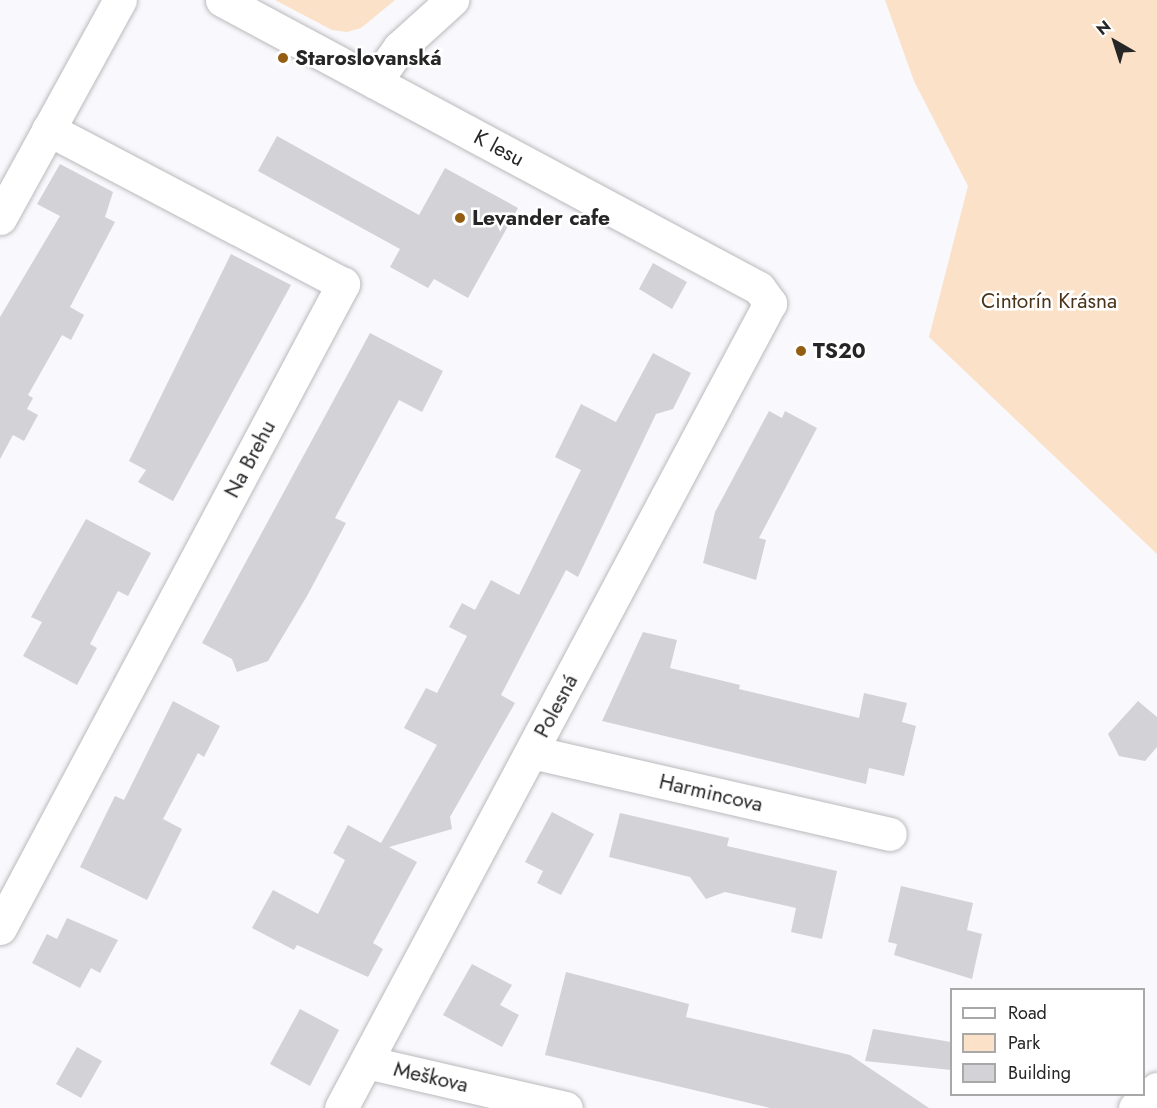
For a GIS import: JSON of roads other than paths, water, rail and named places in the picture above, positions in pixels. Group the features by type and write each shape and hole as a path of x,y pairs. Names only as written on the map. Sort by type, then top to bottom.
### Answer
{"street":[{"path":"0,218 120,0"},
{"name":"K lesu","path":"222,0 759,288 770,303"},
{"path":"375,82 399,48 452,0"},
{"name":"Na Brehu","path":"0,928 343,284 48,129"},
{"name":"Polesná","path":"341,1108 770,303"},
{"name":"Harmincova","path":"532,752 890,834"},
{"name":"Meškova","path":"366,1062 566,1108"},
{"path":"1135,1108 1157,1089"}],"place":[{"name":"Staroslovanská","path":"283,58"},
{"name":"Levander cafe","path":"460,218"},
{"name":"TS20","path":"801,351"}],"park label":[{"name":"Cintorín Krásna","path":"1049,301"}]}
